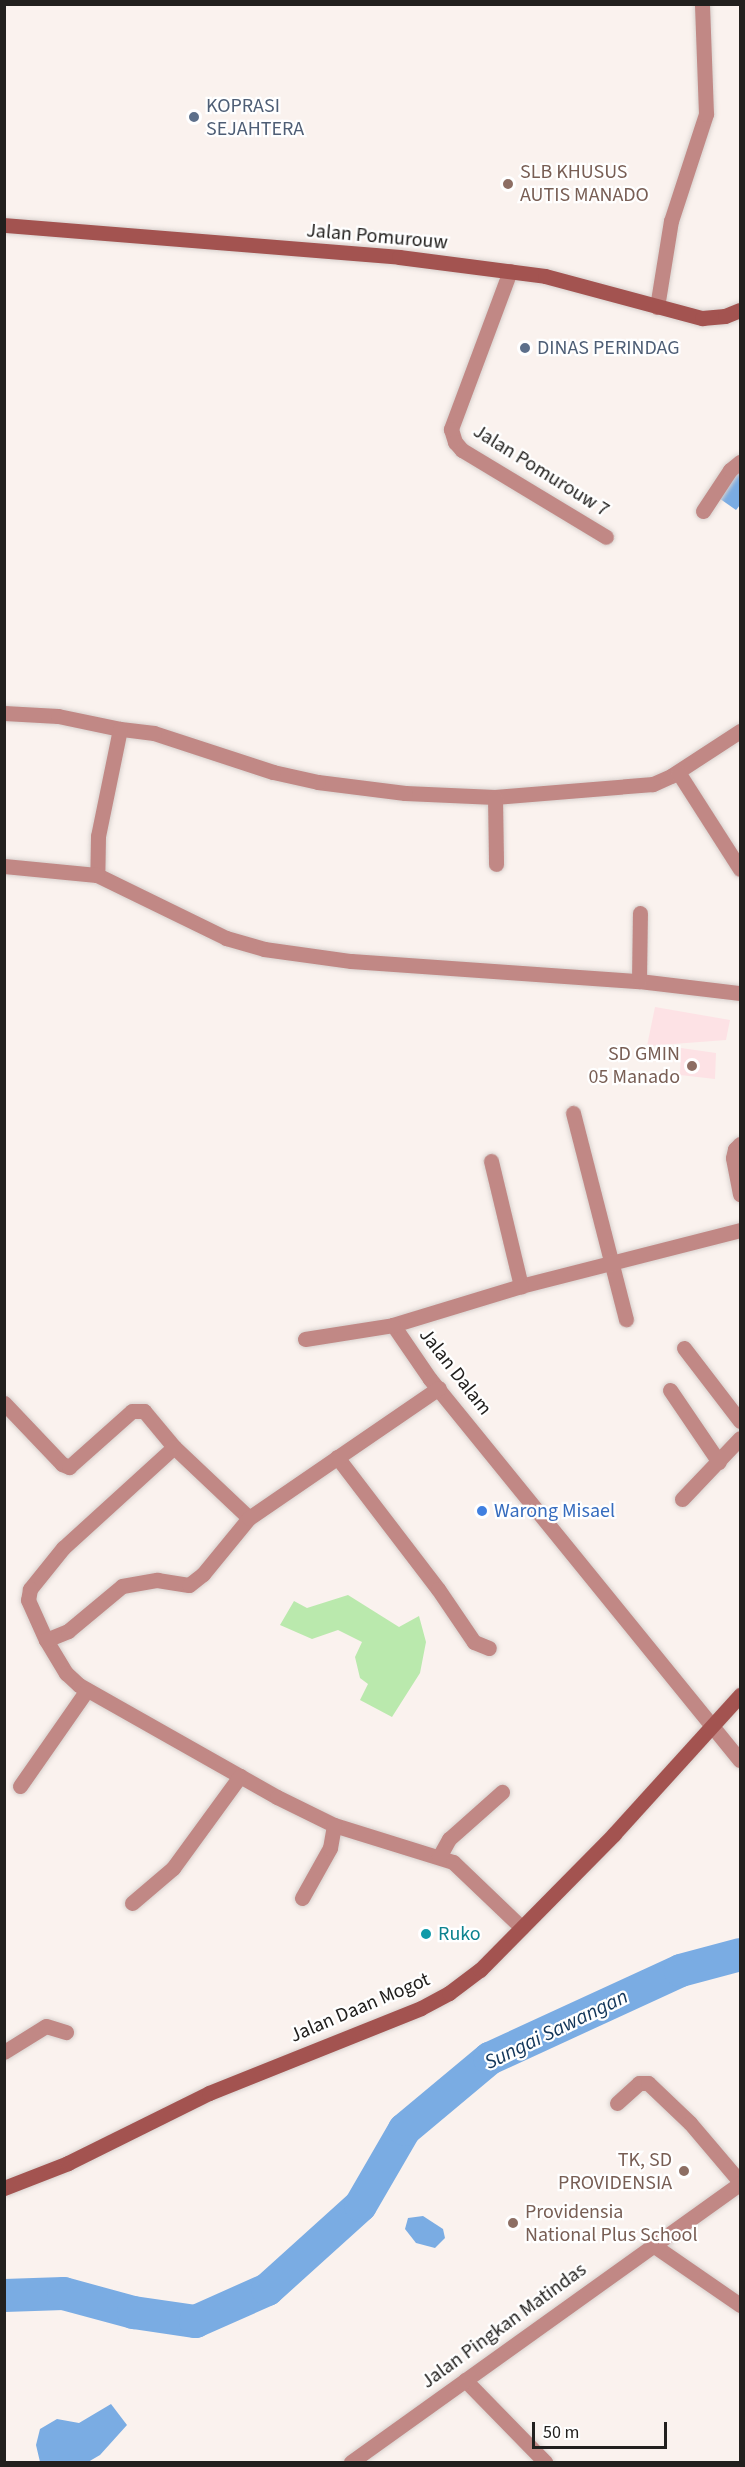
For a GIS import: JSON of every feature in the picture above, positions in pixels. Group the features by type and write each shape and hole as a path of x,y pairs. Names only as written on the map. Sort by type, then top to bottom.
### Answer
{"main road":[{"name":"Jalan Pomurouw","path":"4,225 399,257 545,276 702,318 725,316 741,310"},
{"name":"Jalan Daan Mogot","path":"4,2188 68,2163 209,2093 421,2008 449,1993 480,1970 522,1928 614,1834 712,1724 741,1695"}],"street":[{"path":"657,307 671,221 689,173 706,114 702,4"},
{"name":"Jalan Pomurouw 7","path":"510,271 451,429 455,442 462,450 606,537"},
{"path":"702,511 730,470 741,462"},
{"path":"4,713 58,716 120,729 154,733 273,772 318,782 405,793 495,798 653,784 678,772 741,731"},
{"path":"97,875 98,836 120,729"},
{"path":"678,772 741,869"},
{"path":"495,798 496,864"},
{"path":"4,866 97,875 226,938 264,949 351,961 639,981 741,993"},
{"path":"639,981 640,913"},
{"path":"573,1113 614,1262 626,1319"},
{"path":"741,1144 735,1149 734,1158 741,1194"},
{"path":"492,1161 521,1286"},
{"name":"Jalan Dalam","path":"741,1230 521,1286 393,1325 439,1388 586,1573 741,1760"},
{"path":"305,1339 393,1325"},
{"path":"684,1348 741,1421"},
{"path":"46,1640 68,1631 122,1586 157,1580 189,1585 203,1574 249,1518 439,1388"},
{"path":"670,1390 719,1462"},
{"path":"4,1403 66,1467 72,1466 132,1411 144,1411 174,1447 249,1518"},
{"path":"682,1499 741,1438"},
{"path":"174,1447 63,1548 30,1588 28,1600 46,1640 66,1673 87,1690 240,1776 334,1825 461,1866 522,1928"},
{"path":"337,1457 438,1589 474,1642 489,1648"},
{"path":"20,1786 87,1690"},
{"path":"132,1903 173,1868 240,1776"},
{"path":"438,1857 449,1839 502,1792"},
{"path":"302,1898 330,1848 334,1825"},
{"path":"4,2052 46,2026 66,2032"},
{"path":"617,2103 639,2083 648,2083 690,2122 741,2183"},
{"name":"Jalan Pingkan Matindas","path":"351,2463 741,2183"},
{"path":"653,2244 741,2305"},
{"path":"465,2380 545,2463"}],"shaded area":[{"path":"655,1007 730,1020 726,1040 647,1046"},
{"path":"681,1048 716,1053 715,1079 680,1075"}],"green space":[{"path":"348,1595 399,1627 419,1616 426,1642 420,1673 392,1717 360,1700 368,1684 360,1678 355,1657 362,1642 338,1630 312,1639 280,1625 294,1601 307,1608"}],"water":[{"path":"740,469 740,505 736,510 716,496"},
{"path":"423,2216 443,2229 445,2238 435,2248 416,2243 405,2229 408,2218"},
{"path":"111,2404 127,2425 100,2455 88,2462 40,2462 36,2445 40,2429 57,2419 79,2423"}],"waterway":[{"name":"Sungai Sawangan","path":"4,2295 63,2293 133,2312 195,2321 267,2289 360,2205 404,2129 489,2058 680,1970 740,1954"}],"place":[{"name":"KOPRASI SEJAHTERA","path":"194,117"},
{"name":"SLB KHUSUS AUTIS MANADO","path":"508,184"},
{"name":"DINAS PERINDAG","path":"525,348"},
{"name":"SD GMIN 05 Manado","path":"692,1066"},
{"name":"Warong Misael","path":"482,1511"},
{"name":"Ruko","path":"426,1934"},
{"name":"TK, SD PROVIDENSIA","path":"684,2171"},
{"name":"Providensia National Plus School","path":"513,2223"}]}
